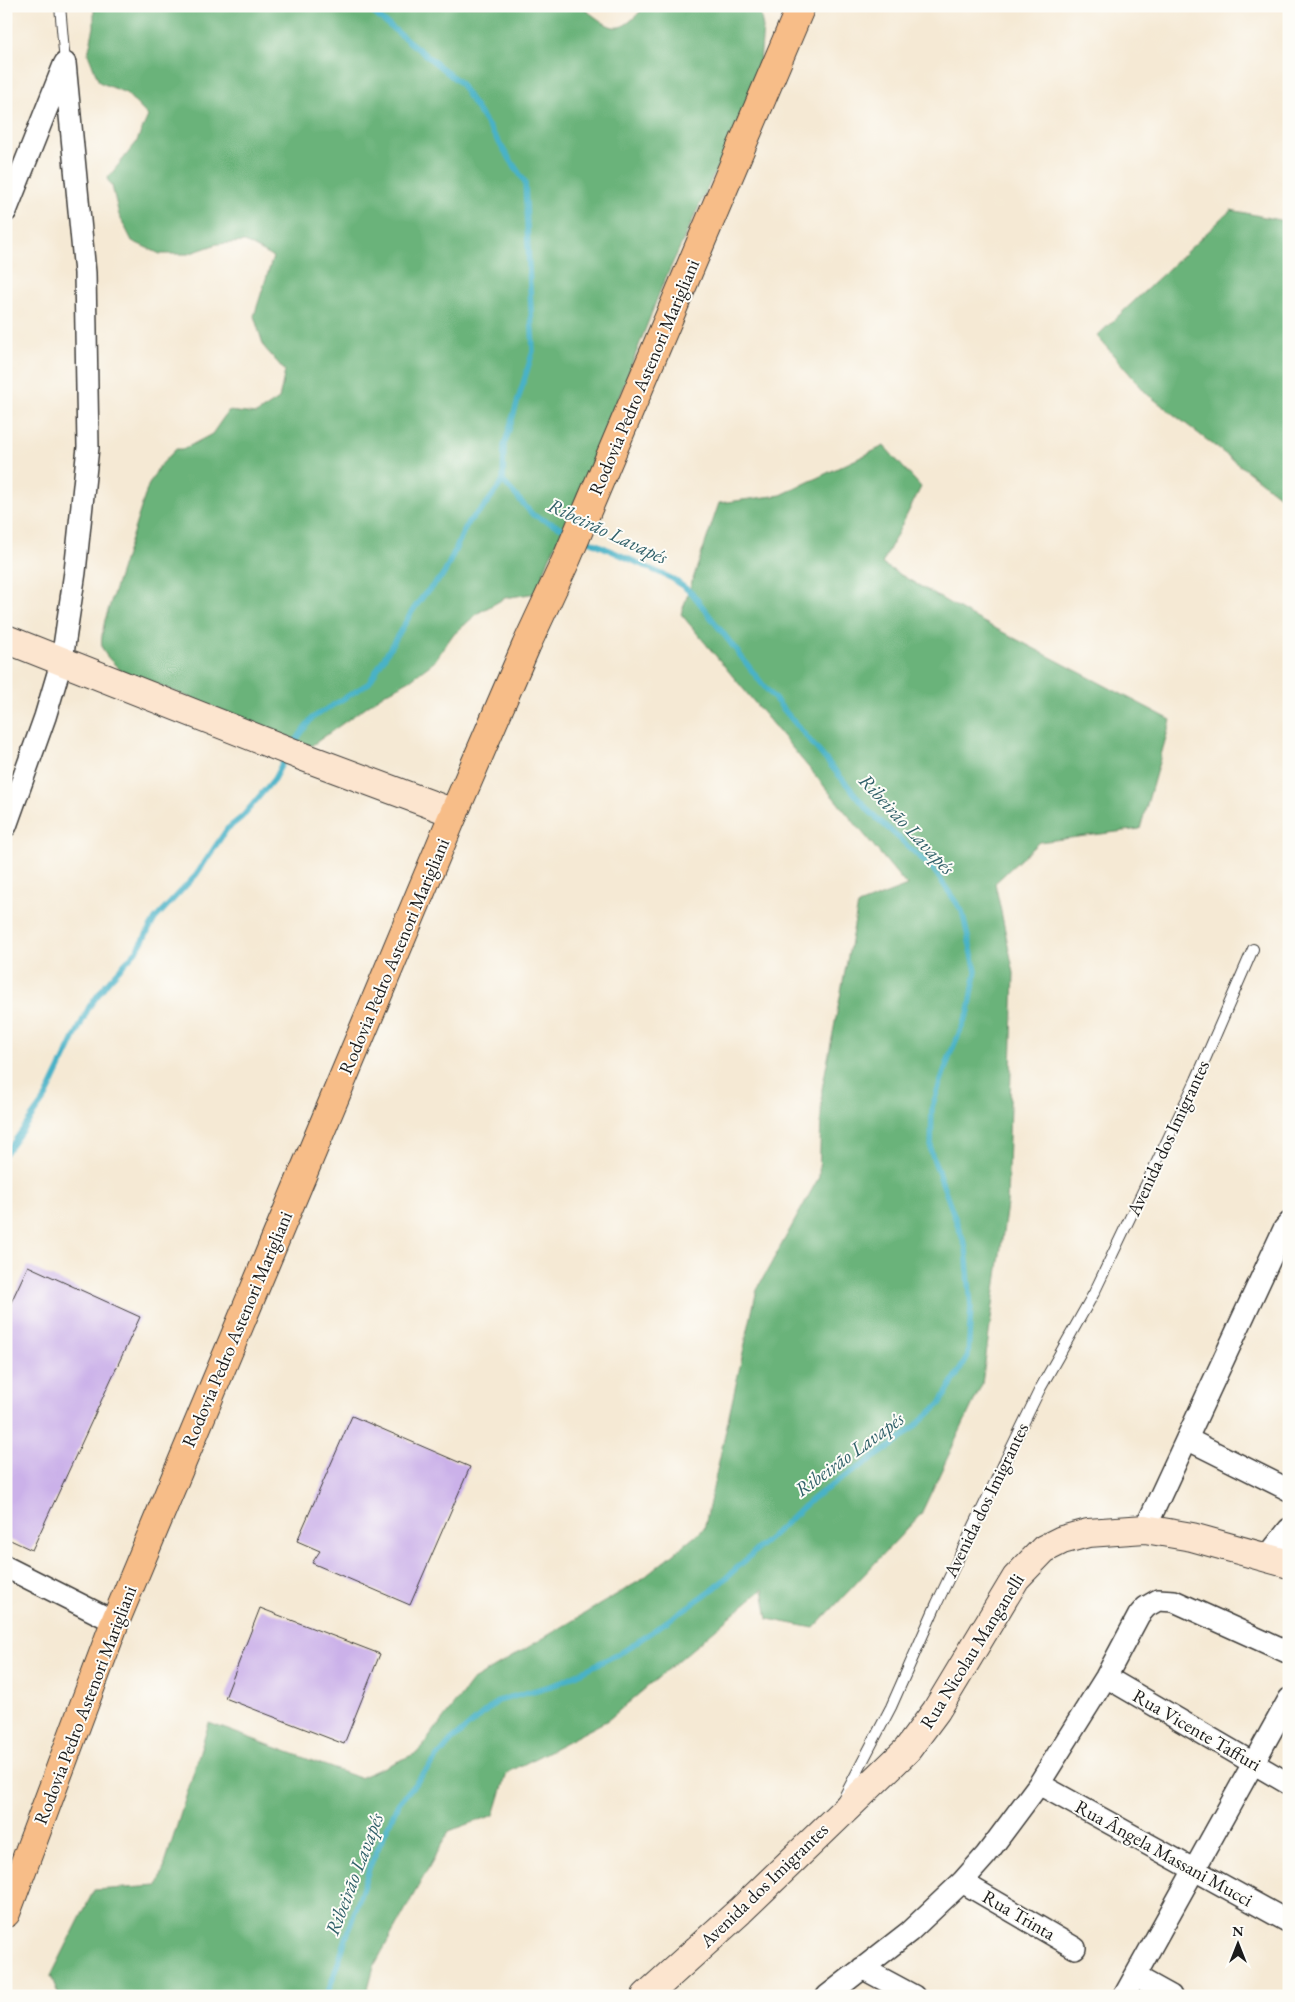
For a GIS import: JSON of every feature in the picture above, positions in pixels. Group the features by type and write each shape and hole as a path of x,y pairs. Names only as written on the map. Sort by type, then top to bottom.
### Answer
{"main road":[{"name":"Rodovia Pedro Astenori Marigliani","path":"6,1913 115,1622 454,813 526,646 591,503 801,6"}],"street":[{"path":"6,211 65,63"},
{"path":"6,826 45,717 62,660 75,572 88,447 85,273 65,63"},
{"path":"6,639 304,758 454,813"},
{"path":"1145,1529 1284,1230 1289,1223"},
{"path":"1187,1439 1289,1490"},
{"name":"Rua Nicolau Manganelli","path":"828,1826 907,1750 936,1711 1016,1578 1044,1549 1062,1540 1088,1533 1145,1529 1192,1537 1278,1561"},
{"path":"1278,1561 1289,1529"},
{"path":"6,1567 115,1622"},
{"path":"827,1996 909,1932 962,1882 986,1855 1039,1784 1106,1677 1139,1615 1146,1607 1158,1600 1174,1601 1289,1653"},
{"name":"Rua Vicente Taffuri","path":"1106,1677 1289,1784"},
{"path":"1124,1996 1289,1699"},
{"name":"Rua Ângela Massani Mucci","path":"1039,1784 1289,1922"},
{"name":"Avenida dos Imigrantes","path":"646,1996 740,1911 828,1826"},
{"name":"Rua Trinta","path":"962,1882 1075,1948"},
{"path":"862,1968 914,1996"},
{"path":"1135,1976 1170,1996"}],"lane":[{"path":"60,6 65,63"},
{"name":"Avenida dos Imigrantes","path":"828,1826 891,1707 937,1603 1016,1437 1040,1389 1094,1292 1196,1080 1253,949"}],"green space":[{"path":"94,6 580,6 607,25 620,27 635,17 645,6 759,6 763,28 760,63 748,101 662,286 601,444 549,559 536,593 505,598 478,613 452,636 434,662 410,680 384,694 311,746 120,670 104,653 102,648 105,620 148,486 158,468 176,449 184,449 212,434 228,411 256,414 279,399 285,371 264,347 254,316 273,257 245,242 217,244 188,254 160,254 132,241 119,215 112,186 107,179 136,143 148,116 126,93 99,82 88,54 94,27"},
{"path":"1231,210 1289,222 1289,503 1147,394 1097,336"},
{"path":"884,446 921,487 882,564 968,614 1171,720 1140,829 1039,842 995,883 1014,973 1007,1204 982,1384 921,1514 814,1628 768,1619 763,1589 608,1720 507,1773 494,1815 449,1831 374,1966 366,1996 59,1996 51,1976 94,1890 158,1886 209,1723 359,1778 417,1753 473,1680 641,1580 704,1529 757,1289 819,1177 822,1089 858,905 907,886 681,614 719,503 781,495"}],"building":[{"path":"28,1266 140,1317 32,1550 6,1538 6,1313"},
{"path":"352,1416 470,1467 410,1605 312,1563 320,1551 297,1541"},
{"path":"260,1608 380,1654 344,1744 225,1698"}],"waterway":[{"name":"Ribeirão Lavapés","path":"365,6 459,82 525,182 533,351 504,446 503,481 533,515 571,532"},
{"path":"292,746 312,718 369,683 413,610 444,574 468,522 484,507 503,481"},
{"name":"Ribeirão Lavapés","path":"327,1996 370,1866 398,1804 451,1741 498,1701 557,1684 624,1651 715,1588 813,1498 896,1443 940,1404 968,1356 971,1307 966,1248 931,1152 932,1107 951,1052 969,1011 976,971 962,911 933,869 870,812 763,685 692,593 673,579 583,538"},
{"path":"6,1153 46,1097 89,1007 107,983 138,949 155,919 196,875 227,829 242,817 274,779 285,758"}]}
